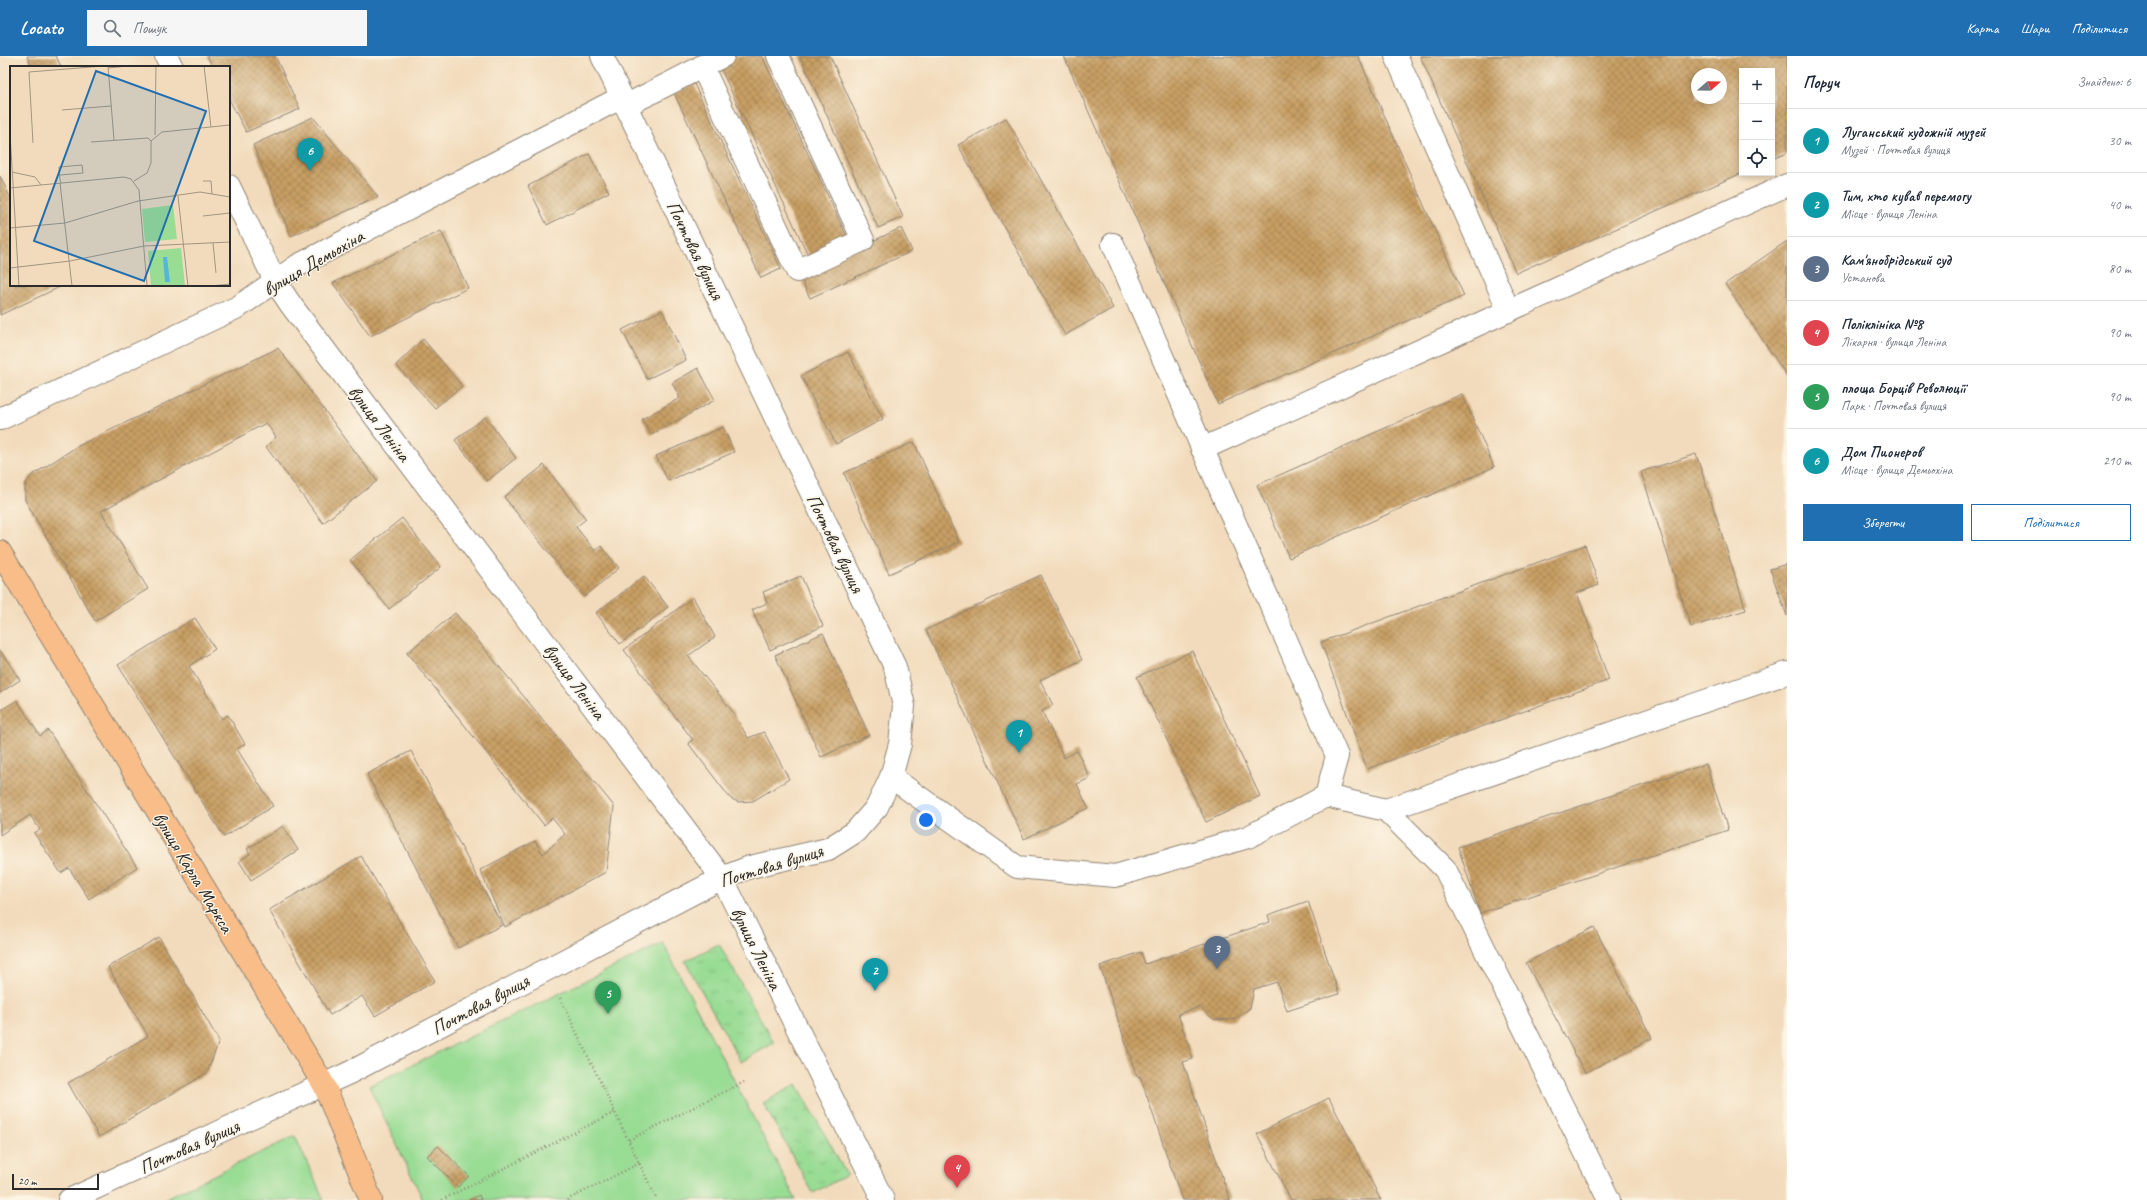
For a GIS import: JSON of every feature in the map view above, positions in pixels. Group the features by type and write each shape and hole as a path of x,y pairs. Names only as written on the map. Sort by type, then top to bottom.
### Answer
{"main road":[{"name":"вулиця Карла Маркса","path":"0,552 324,1085 371,1200"}],"street":[{"path":"166,56 171,66"},
{"name":"Почтовая вулиця","path":"69,1200 324,1085 722,878 750,867 828,850 855,832 877,807 890,777 900,744 904,706 895,667 625,101 602,56"},
{"name":"вулиця Демьохіна","path":"0,419 238,307 297,266 625,101 723,56"},
{"path":"702,66 797,271 863,240 778,56"},
{"path":"1396,56 1509,310"},
{"path":"1202,449 1787,185"},
{"name":"вулиця Леніна","path":"230,188 275,281 296,312 722,878 883,1200"},
{"path":"1113,244 1337,756 1326,796"},
{"path":"1386,810 1787,673"},
{"path":"890,777 1017,866 1115,876 1248,837 1326,796 1386,810 1445,869 1609,1200"}],"path":[{"path":"560,998 657,1200"},
{"path":"629,1140 744,1082"},
{"path":"442,1200 615,1112"},
{"path":"567,1200 640,1163"}],"green space":[{"path":"663,943 796,1200 423,1200 369,1086"},
{"path":"719,944 774,1043 741,1062 685,961"},
{"path":"797,1084 847,1175 813,1193 763,1103"},
{"path":"295,1136 324,1200 162,1200"}],"building":[{"path":"27,56 56,56 61,66 32,66"},
{"path":"207,56 275,56 300,109 246,132 230,101 230,66 212,66"},
{"path":"738,56 762,56 848,239 809,257 719,65"},
{"path":"800,56 830,56 903,217 878,228"},
{"path":"1064,56 1358,56 1464,296 1218,404"},
{"path":"1420,56 1787,56 1787,153 1775,158 1775,68 1739,68 1739,174 1516,273"},
{"path":"694,84 781,269 761,278 674,93"},
{"path":"313,117 378,197 291,236 253,145"},
{"path":"1006,118 1113,308 1065,335 958,145"},
{"path":"589,154 609,192 547,225 528,186"},
{"path":"0,176 10,197 10,286 62,286 0,315"},
{"path":"901,228 912,251 810,298 799,275"},
{"path":"441,231 468,288 370,336 333,283"},
{"path":"1787,241 1787,376 1725,284"},
{"path":"662,310 686,360 647,379 622,330"},
{"path":"423,339 462,386 435,408 396,365"},
{"path":"278,348 377,481 323,523 266,447 276,437 266,423 101,511 148,589 95,621 25,500 25,484 31,476 76,447"},
{"path":"848,352 883,419 836,444 801,376"},
{"path":"698,368 715,400 651,435 642,419 680,398 672,383"},
{"path":"1462,394 1494,467 1289,558 1257,485"},
{"path":"485,417 516,458 487,481 455,440"},
{"path":"723,427 734,452 668,481 656,456"},
{"path":"914,442 959,542 889,574 844,473"},
{"path":"1696,454 1746,610 1691,627 1641,472"},
{"path":"544,465 586,519 576,527 595,551 601,546 619,568 584,597 504,497"},
{"path":"402,518 441,567 389,609 350,560"},
{"path":"1585,545 1599,585 1577,593 1609,680 1367,769 1321,642"},
{"path":"1787,564 1787,616 1770,569"},
{"path":"1041,575 1082,660 1040,680 1053,705 1042,711 1064,758 1077,751 1090,778 1077,784 1088,808 1024,839 926,630"},
{"path":"644,576 668,607 620,644 596,613"},
{"path":"801,576 823,626 770,650 752,610 767,603 763,592"},
{"path":"693,597 715,637 688,656 733,712 748,738 764,732 789,779 753,801 738,802 730,798 688,743 693,740 624,650"},
{"path":"455,613 614,806 606,872 505,927 480,870 535,841 543,854 565,834 552,818 544,825 407,653"},
{"path":"195,618 215,649 189,666 222,719 228,715 245,744 237,749 273,806 224,837 118,665"},
{"path":"823,633 869,735 821,757 775,655"},
{"path":"0,650 20,680 0,693"},
{"path":"1192,651 1260,796 1206,822 1137,677"},
{"path":"17,700 40,736 48,730 137,867 89,899 69,868 61,873 34,833 40,830 30,815 0,835 0,711"},
{"path":"411,751 502,925 458,948 367,774"},
{"path":"1706,764 1728,830 1480,913 1458,847"},
{"path":"283,826 298,850 251,880 239,861 250,854 247,849"},
{"path":"361,856 435,981 375,1016 362,996 330,1015 269,910"},
{"path":"1308,901 1339,994 1287,1011 1277,982 1254,989 1250,1008 1234,1020 1213,1019 1200,1007 1178,1014 1193,1059 1183,1062 1230,1200 1182,1200 1140,1076 1137,1077 1100,966 1141,952 1145,964 1270,922 1268,915"},
{"path":"1594,927 1652,1038 1585,1073 1526,963"},
{"path":"159,937 219,1041 207,1073 99,1137 68,1083 148,1036 108,967"},
{"path":"1329,1098 1381,1200 1291,1200 1257,1134"},
{"path":"438,1146 469,1176 458,1187 427,1156"},
{"path":"479,1195 481,1200 469,1200"}],"place":[{"name":"Дом Пионеров","path":"310,171"},
{"name":"Луганський художній музей","path":"1019,753"},
{"name":"Кам'янобрідський суд","path":"1217,969"},
{"name":"Тим, хто кував перемогу","path":"875,991"},
{"name":"площа Борців Революції","path":"608,1014"},
{"name":"Поліклініка №8","path":"957,1188"}]}
